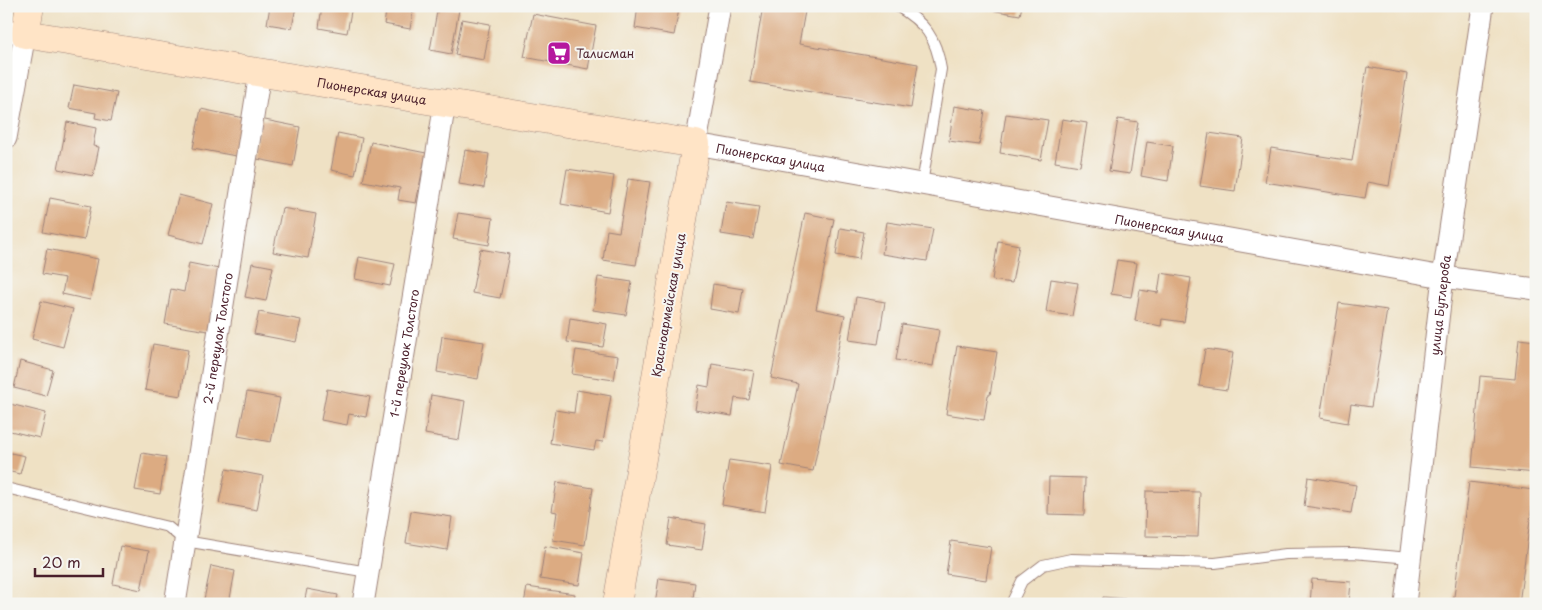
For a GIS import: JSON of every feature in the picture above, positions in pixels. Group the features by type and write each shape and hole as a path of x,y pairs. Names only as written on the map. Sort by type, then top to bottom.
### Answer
{"street":[{"path":"6,138 16,33 30,6"},
{"name":"Красноармейская улица","path":"617,604 720,6"},
{"name":"улица Бутлерова","path":"1405,604 1442,276 1483,6"},
{"name":"Пионерская улица","path":"16,33 696,144 1442,276 1536,289"},
{"name":"2-й переулок Толстого","path":"175,604 260,73"},
{"name":"1-й переулок Толстого","path":"363,604 445,103"}],"lane":[{"path":"897,6 924,26 938,52 941,69 922,184"},
{"path":"6,488 168,527 185,541 368,572"},
{"path":"1011,604 1022,581 1043,565 1071,559 1215,563 1286,554 1334,553 1410,558"}],"building":[{"path":"270,6 296,6 292,28 267,24"},
{"path":"322,6 352,6 347,33 319,28"},
{"path":"387,6 414,6 410,29 384,24"},
{"path":"438,6 459,10 451,54 430,50"},
{"path":"638,6 664,6 679,9 674,35 635,28"},
{"path":"763,6 806,6 799,44 918,64 911,108 750,82"},
{"path":"979,6 1022,6 1020,15 979,8"},
{"path":"533,14 596,26 588,69 524,57"},
{"path":"462,19 490,24 484,60 455,55"},
{"path":"1367,67 1407,74 1389,186 1368,182 1365,198 1265,182 1271,148 1352,161"},
{"path":"74,85 117,93 111,121 95,118 96,113 69,108"},
{"path":"954,106 985,111 979,145 949,141"},
{"path":"201,109 244,118 236,156 193,148"},
{"path":"1006,114 1048,120 1041,160 1000,153"},
{"path":"260,119 300,127 293,166 252,158"},
{"path":"1062,119 1087,123 1080,166 1055,162"},
{"path":"1118,119 1138,122 1130,174 1109,171"},
{"path":"67,122 96,128 93,146 99,147 93,176 58,169"},
{"path":"338,133 362,138 355,175 331,170"},
{"path":"1209,133 1243,138 1235,191 1200,186"},
{"path":"371,142 426,153 416,203 398,200 400,188 363,181"},
{"path":"1147,142 1173,146 1168,181 1141,176"},
{"path":"465,150 489,154 484,188 459,184"},
{"path":"567,169 614,176 608,212 561,204"},
{"path":"628,179 650,182 636,265 603,260 607,230 619,232"},
{"path":"179,195 213,204 203,244 168,235"},
{"path":"50,198 91,206 84,240 43,232"},
{"path":"726,202 759,207 753,239 721,234"},
{"path":"282,208 316,214 308,258 273,252"},
{"path":"458,213 493,218 489,245 453,239"},
{"path":"805,213 834,219 816,309 845,315 813,471 781,465 798,384 771,378"},
{"path":"887,222 933,229 927,261 882,254"},
{"path":"840,228 864,232 859,259 836,255"},
{"path":"998,241 1019,245 1012,283 992,280"},
{"path":"47,249 98,259 90,300 62,294 65,278 42,274"},
{"path":"480,249 509,254 500,298 472,293"},
{"path":"359,257 395,264 390,286 355,279"},
{"path":"1117,260 1137,263 1131,297 1111,294"},
{"path":"189,263 219,269 208,331 165,324 171,289 184,292"},
{"path":"252,263 273,267 266,301 245,297"},
{"path":"1161,273 1191,278 1184,322 1162,319 1161,326 1135,321 1140,290 1158,293"},
{"path":"598,277 632,282 626,315 593,310"},
{"path":"1051,279 1078,283 1072,316 1046,312"},
{"path":"713,284 743,289 739,314 710,309"},
{"path":"856,297 885,302 878,344 849,340"},
{"path":"41,301 73,309 63,347 32,339"},
{"path":"1339,303 1387,310 1371,407 1351,404 1348,423 1320,418"},
{"path":"259,312 301,320 296,342 254,334"},
{"path":"570,318 607,324 603,347 567,342"},
{"path":"902,324 939,330 933,366 896,360"},
{"path":"442,336 484,342 478,379 437,372"},
{"path":"1519,339 1536,341 1536,473 1472,467 1480,376 1515,379"},
{"path":"153,344 188,350 181,396 145,390"},
{"path":"957,346 997,352 984,420 946,414"},
{"path":"1205,349 1233,353 1227,390 1199,386"},
{"path":"576,350 618,356 614,380 572,374"},
{"path":"20,361 53,370 46,396 14,388"},
{"path":"712,364 754,371 749,400 735,398 732,416 695,410 699,385 709,387"},
{"path":"327,389 370,397 366,417 349,414 347,425 321,420"},
{"path":"577,390 611,396 603,442 596,441 594,450 550,443 555,410 574,413"},
{"path":"247,392 280,398 271,442 238,436"},
{"path":"431,395 465,401 459,440 425,434"},
{"path":"10,404 46,413 40,438 6,430 6,419"},
{"path":"6,452 25,456 20,474 6,471"},
{"path":"142,453 166,457 160,494 135,490"},
{"path":"729,460 772,466 765,512 722,505"},
{"path":"226,469 263,476 257,510 219,503"},
{"path":"1049,477 1085,478 1084,515 1048,514"},
{"path":"1308,477 1356,485 1351,513 1304,506"},
{"path":"557,482 593,488 585,545 553,540 557,512 552,511"},
{"path":"1469,482 1534,490 1519,604 1453,604"},
{"path":"1146,491 1200,492 1198,537 1145,536"},
{"path":"411,511 452,517 447,550 406,543"},
{"path":"671,518 706,524 702,550 667,545"},
{"path":"951,541 991,547 986,580 946,574"},
{"path":"120,546 149,551 141,590 113,584"},
{"path":"545,546 584,553 579,585 540,579"},
{"path":"211,566 235,571 229,604 203,604"},
{"path":"659,578 695,583 693,598 712,601 712,604 655,604"},
{"path":"1312,579 1351,582 1349,604 1310,604"},
{"path":"527,587 575,594 573,604 524,604"},
{"path":"307,589 338,595 336,604 304,604"},
{"path":"1103,597 1140,600 1140,604 1102,604"}],"place":[{"name":"Талисман","path":"559,53"}]}
